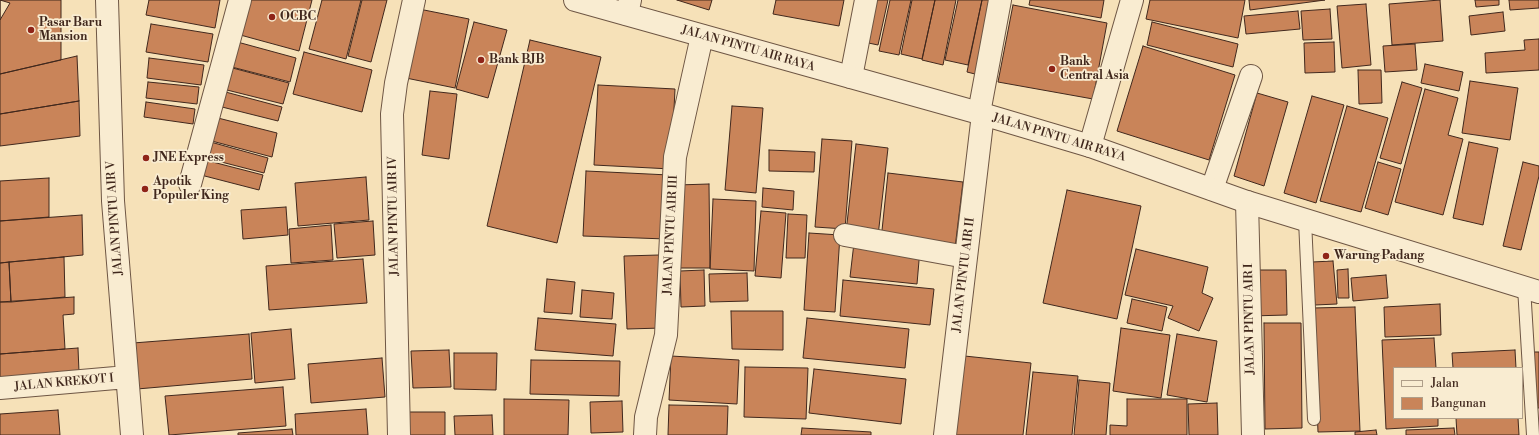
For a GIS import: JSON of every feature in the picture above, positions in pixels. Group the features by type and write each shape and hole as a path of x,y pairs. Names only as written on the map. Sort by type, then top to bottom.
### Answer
{"street":[{"name":"JALAN PINTU AIR V","path":"106,0 113,202 132,435"},
{"path":"190,184 240,0"},
{"name":"JALAN PINTU AIR IV","path":"399,435 392,114 396,83 414,0"},
{"name":"JALAN PINTU AIR RAYA","path":"575,0 628,7 702,36 1090,146 1247,202 1532,289"},
{"path":"851,77 866,0"},
{"name":"JALAN PINTU AIR II","path":"945,435 981,114 1000,0"},
{"path":"1090,146 1132,0"},
{"name":"JALAN PINTU AIR III","path":"645,435 646,417 666,335 675,156 702,36"},
{"path":"1212,189 1251,76"},
{"name":"JALAN PINTU AIR I","path":"1247,202 1253,435"},
{"path":"845,235 966,257"},
{"name":"JALAN KREKOT I","path":"0,388 127,377"}],"lane":[{"path":"1305,220 1314,419"},
{"path":"1532,289 1532,435"}],"building":[{"name":"Pasar Baru Mansion","path":"0,0 61,0 61,60 0,74"},
{"path":"0,0 10,3 0,20"},
{"path":"149,0 220,0 215,28 146,15"},
{"name":"OCBC","path":"241,0 312,0 299,51 233,33"},
{"path":"322,0 361,0 346,59 309,49"},
{"path":"362,0 387,0 371,62 348,56"},
{"path":"677,0 712,0 709,10"},
{"path":"776,0 844,0 839,26 773,14"},
{"path":"868,0 888,0 878,45 859,41"},
{"path":"890,0 911,0 899,55 879,51"},
{"path":"912,0 935,0 922,59 901,54"},
{"path":"935,0 956,0 943,65 922,60"},
{"path":"958,0 982,0 968,65 945,60"},
{"path":"982,0 999,0 983,76 967,72"},
{"path":"1030,0 1104,0 1101,18 1029,5"},
{"path":"1150,0 1245,0 1238,38 1146,19"},
{"path":"1249,0 1325,0 1250,10"},
{"path":"1440,0 1443,41 1392,45 1389,4"},
{"path":"1475,0 1499,0 1499,5 1476,7"},
{"path":"1509,0 1539,0 1539,8 1510,10"},
{"path":"1366,4 1371,65 1342,68 1337,6"},
{"path":"1013,5 1107,23 1093,99 998,82"},
{"path":"414,8 469,19 455,88 401,77"},
{"path":"1330,9 1332,39 1303,40 1301,11"},
{"path":"1298,11 1300,29 1246,34 1244,16"},
{"path":"1503,12 1505,31 1471,35 1469,16"},
{"name":"Bank BJB","path":"474,22 507,30 488,98 456,89"},
{"path":"1152,22 1238,44 1233,67 1147,45"},
{"path":"151,24 213,34 208,62 146,52"},
{"path":"1539,39 1539,70 1486,73 1485,53 1525,50 1524,40"},
{"path":"230,40 296,58 290,82 224,65"},
{"path":"530,40 601,57 557,243 487,226"},
{"path":"1334,42 1335,72 1305,73 1304,43"},
{"path":"1415,44 1417,70 1385,72 1383,46"},
{"path":"1143,46 1235,75 1209,160 1117,131"},
{"path":"304,52 372,70 362,112 293,94"},
{"path":"77,56 79,101 0,114 0,74"},
{"path":"149,58 204,65 201,85 147,78"},
{"path":"1425,64 1463,72 1459,91 1421,83"},
{"path":"225,66 289,83 283,104 219,88"},
{"path":"1358,70 1381,70 1382,103 1359,104"},
{"path":"1470,81 1518,88 1510,140 1462,133"},
{"path":"148,82 199,87 197,104 146,98"},
{"path":"1402,82 1422,88 1401,164 1380,158"},
{"path":"598,85 675,89 671,169 594,165"},
{"path":"1425,89 1458,98 1448,135 1463,139 1443,215 1395,202"},
{"path":"218,90 282,107 278,121 214,105"},
{"path":"430,91 457,94 449,159 422,155"},
{"path":"1257,93 1288,102 1264,186 1234,176"},
{"path":"1312,96 1344,105 1316,203 1284,193"},
{"path":"79,101 80,136 0,146 0,114"},
{"path":"146,102 195,109 193,124 144,117"},
{"path":"732,106 763,108 756,193 725,190"},
{"path":"1347,106 1388,118 1361,212 1320,201"},
{"path":"214,117 277,133 272,157 208,140"},
{"path":"822,139 852,141 845,229 815,227"},
{"path":"207,141 268,158 264,173 202,157"},
{"path":"1469,142 1498,148 1483,225 1453,218"},
{"path":"856,144 888,148 878,236 846,232"},
{"path":"769,150 815,152 814,172 769,171"},
{"path":"201,159 263,175 259,190 197,174"},
{"path":"1378,162 1401,169 1388,215 1365,208"},
{"path":"1523,162 1539,166 1539,176 1521,250 1503,246"},
{"path":"586,171 669,175 666,239 583,236"},
{"path":"888,173 963,182 955,248 881,240"},
{"path":"366,177 369,220 298,226 295,183"},
{"path":"49,178 49,217 0,221 0,181"},
{"path":"709,184 710,268 678,268 677,185"},
{"path":"763,188 794,191 793,210 762,207"},
{"path":"1067,190 1141,206 1117,319 1043,303"},
{"path":"713,199 756,201 754,271 710,269"},
{"path":"286,207 288,235 243,239 241,210"},
{"path":"761,211 786,213 781,278 755,276"},
{"path":"788,214 807,215 805,258 786,258"},
{"path":"82,215 83,255 0,263 0,221"},
{"path":"373,221 375,255 337,258 334,224"},
{"path":"331,225 333,260 291,263 289,229"},
{"path":"809,233 840,235 835,312 804,310"},
{"path":"854,243 920,249 917,284 850,277"},
{"path":"1136,249 1208,267 1202,293 1213,298 1199,331 1168,318 1173,306 1125,295"},
{"path":"659,255 662,328 627,329 624,256"},
{"path":"64,257 65,297 11,302 9,262"},
{"path":"363,259 367,303 269,310 266,266"},
{"path":"1333,261 1337,304 1315,305 1312,262"},
{"path":"9,262 11,302 0,302 0,263"},
{"path":"1348,269 1349,298 1338,298 1337,270"},
{"path":"704,270 705,306 681,307 680,271"},
{"path":"1249,270 1286,270 1287,315 1250,316"},
{"path":"747,273 748,301 710,302 709,274"},
{"path":"1386,275 1388,298 1353,301 1351,278"},
{"path":"547,279 575,282 572,314 544,312"},
{"path":"843,280 934,289 930,325 840,316"},
{"path":"582,290 614,293 612,319 580,317"},
{"path":"74,297 74,314 63,315 65,349 0,354 0,302"},
{"path":"1132,299 1167,307 1162,331 1127,323"},
{"path":"1440,304 1441,335 1385,337 1384,307"},
{"path":"1355,307 1360,431 1318,432 1313,308"},
{"path":"731,311 783,311 783,350 732,349"},
{"path":"538,318 616,324 613,356 535,350"},
{"path":"807,318 909,329 905,368 803,358"},
{"path":"1264,323 1301,323 1302,428 1265,429"},
{"path":"1121,328 1170,335 1161,398 1113,391"},
{"path":"291,329 295,379 255,383 251,333"},
{"path":"249,334 252,379 137,389 133,343"},
{"path":"1177,334 1217,341 1207,402 1167,395"},
{"path":"1434,338 1436,367 1393,367 1393,419 1438,419 1438,426 1386,429 1382,340"},
{"path":"78,348 79,372 0,381 0,354"},
{"path":"449,350 451,387 413,388 411,351"},
{"path":"1515,350 1516,367 1453,367 1452,353"},
{"path":"1532,352 1539,352 1539,408 1537,408"},
{"path":"454,353 497,353 496,390 454,389"},
{"path":"955,355 1031,363 1023,435 946,435"},
{"path":"671,356 739,360 737,404 669,400"},
{"path":"382,358 385,397 311,403 308,364"},
{"path":"531,360 620,361 619,396 530,394"},
{"path":"745,367 808,368 806,419 744,417"},
{"path":"814,369 906,379 901,424 809,413"},
{"path":"1033,372 1078,376 1072,435 1026,435"},
{"path":"1079,380 1110,383 1106,435 1074,435"},
{"path":"283,387 286,426 169,435 165,396"},
{"path":"504,399 569,400 568,435 504,435"},
{"path":"1127,399 1187,399 1187,435 1110,435 1110,425 1127,426"},
{"path":"622,401 623,432 591,433 590,402"},
{"path":"1217,403 1218,435 1189,435 1188,404"},
{"path":"669,405 728,406 727,435 668,435"},
{"path":"366,409 368,435 296,435 295,414"},
{"path":"58,410 60,435 0,435 0,414"},
{"path":"402,412 445,412 445,435 402,435"},
{"path":"492,415 493,435 455,435 454,416"},
{"path":"1456,419 1518,419 1519,435 1457,435"},
{"path":"802,428 871,432 871,435 801,435"},
{"path":"1454,428 1455,435 1406,435 1406,430"},
{"path":"292,429 293,435 238,435 238,433"},
{"path":"1376,430 1377,435 1355,435 1355,432"}],"place":[{"name":"OCBC","path":"272,17"},
{"name":"Pasar Baru Mansion","path":"31,30"},
{"name":"Bank BJB","path":"481,60"},
{"name":"Bank Central Asia","path":"1052,69"},
{"name":"JNE Express","path":"146,158"},
{"name":"Apotik Populer King","path":"145,189"},
{"name":"Warung Padang","path":"1326,256"}]}
